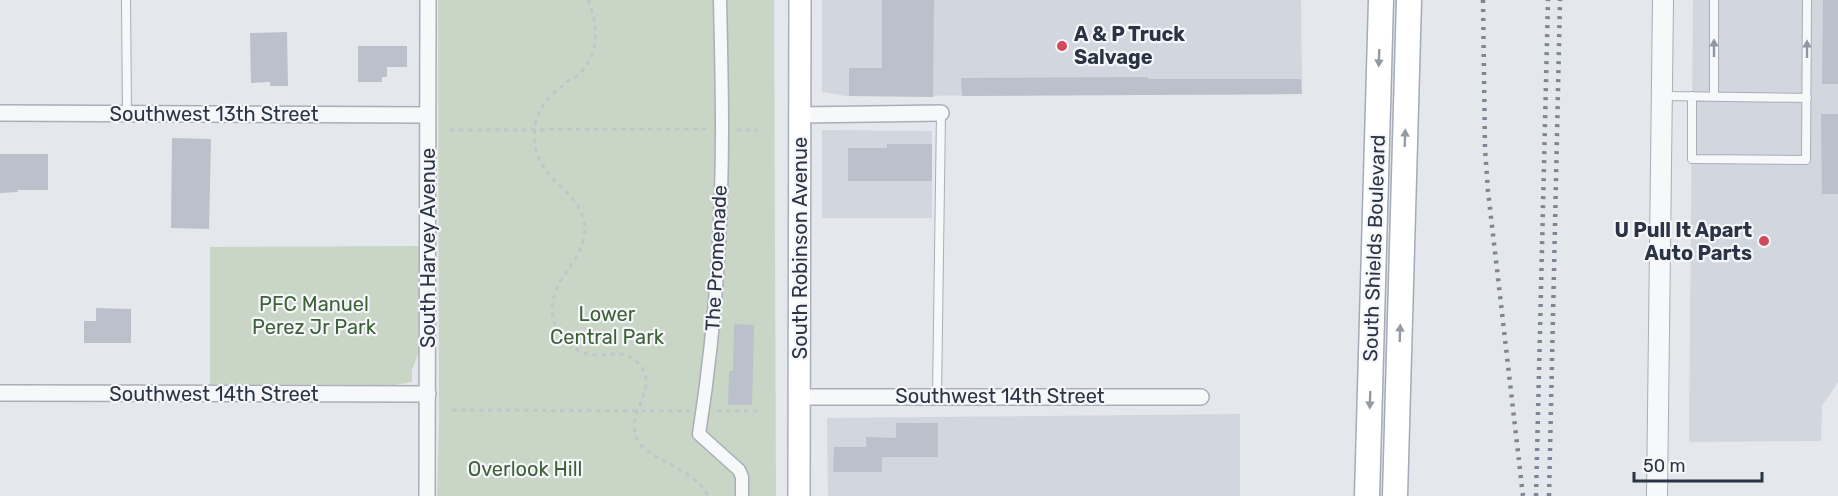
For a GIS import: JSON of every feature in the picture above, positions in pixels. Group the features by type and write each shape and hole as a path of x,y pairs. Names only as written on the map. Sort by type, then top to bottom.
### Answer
{"main road":[{"name":"South Robinson Avenue","path":"799,496 800,0"},
{"name":"South Shields Boulevard","path":"1367,496 1381,0"},
{"name":"South Shields Boulevard","path":"1395,496 1409,0"}],"street":[{"name":"South Harvey Avenue","path":"427,496 428,0"},
{"name":"The Promenade","path":"720,0 722,129 717,274 711,352 699,434 739,470 742,477 742,496"},
{"path":"1657,496 1663,0"},
{"name":"Southwest 13th Street","path":"0,113 428,115"},
{"path":"800,115 941,113"},
{"name":"Southwest 14th Street","path":"0,393 428,394"},
{"name":"Southwest 14th Street","path":"799,397 1202,397"}],"lane":[{"path":"126,0 127,113"},
{"path":"1714,0 1714,96"},
{"path":"1692,96 1692,159 1806,160 1808,0"},
{"path":"1662,96 1807,98"},
{"path":"937,396 941,113"}],"path":[{"path":"588,0 594,15 597,37 589,58 580,73 549,98 540,110 535,130 535,142 540,161 549,176 574,199 583,214 585,229 581,246 551,300 555,327 570,345 583,352 594,356 622,353 634,359 644,370 647,380 646,388 638,411 635,434 639,443 650,454 692,476 708,496"},
{"path":"450,130 758,130"},
{"path":"452,410 759,411"}],"shaded area":[{"name":"A & P Truck Salvage","path":"822,0 1301,0 1302,94 846,96 822,92"},
{"name":"U Pull It Apart Auto Parts","path":"1693,0 1838,0 1838,382 1822,406 1821,441 1689,442"},
{"path":"822,130 932,131 932,218 822,218"},
{"path":"1240,414 1240,496 828,496 827,418"}],"green space":[{"name":"Lower Central Park","path":"438,0 774,0 776,496 437,496 439,421"},
{"name":"PFC Manuel Perez Jr Park","path":"419,246 419,352 412,370 412,382 395,385 210,384 210,247"}],"building":[{"path":"882,0 934,0 933,97 849,96 849,68 882,68"},
{"path":"1823,0 1838,0 1838,84 1822,84"},
{"path":"287,32 288,86 270,86 270,82 251,83 250,33"},
{"path":"358,46 407,46 407,67 387,67 387,77 382,77 382,82 358,82"},
{"path":"1148,77 1148,79 1301,79 1302,94 962,96 961,78"},
{"path":"1821,114 1838,114 1838,194 1822,194"},
{"path":"172,138 211,139 209,229 171,228"},
{"path":"887,144 932,144 932,181 848,181 848,148 887,148"},
{"path":"0,154 48,154 48,190 17,190 18,192 0,193"},
{"path":"96,308 131,309 131,343 84,343 84,321 96,321"},
{"path":"734,324 754,325 752,405 728,405 729,371 733,371"},
{"path":"896,423 938,423 938,457 882,457 882,472 833,472 834,447 866,447 866,437 896,438"}],"railway":[{"path":"1483,0 1485,149 1488,191 1523,496"},
{"path":"1536,496 1548,0"},
{"path":"1549,496 1560,0"}],"place":[{"name":"A & P Truck Salvage","path":"1062,46"},
{"name":"U Pull It Apart Auto Parts","path":"1764,241"}],"park label":[{"name":"Overlook Hill","path":"525,469"}]}
